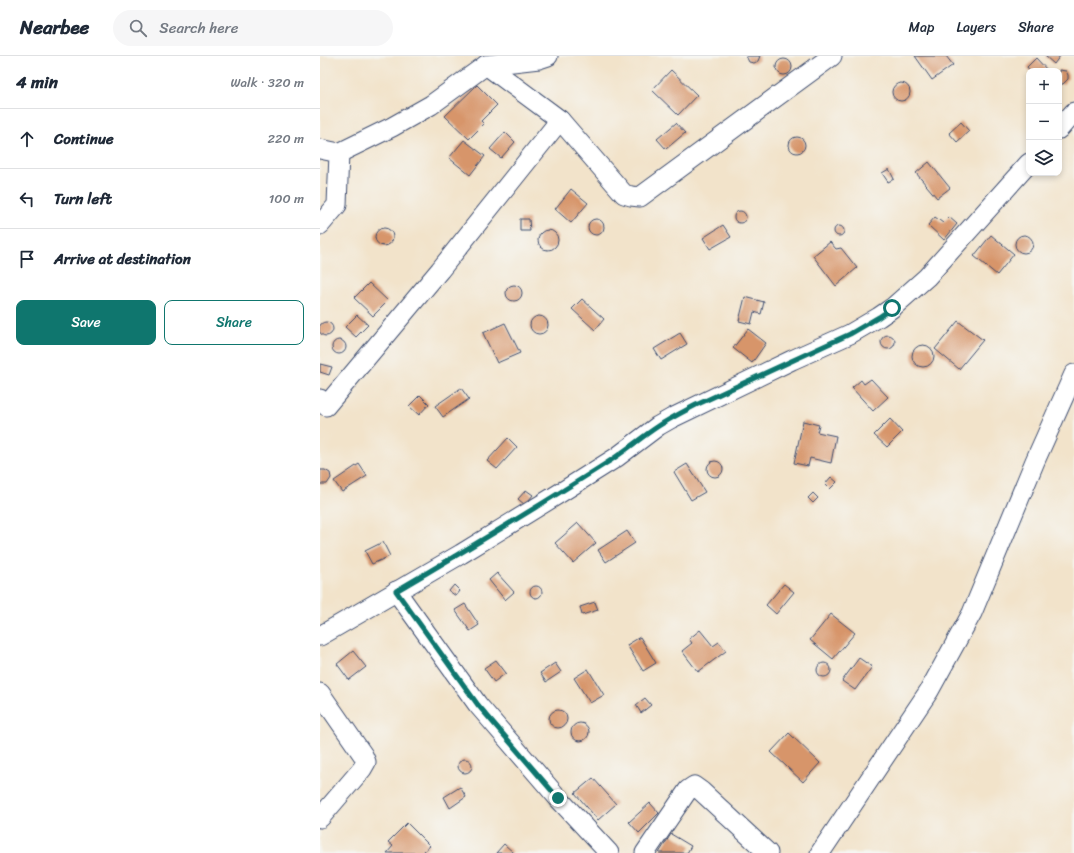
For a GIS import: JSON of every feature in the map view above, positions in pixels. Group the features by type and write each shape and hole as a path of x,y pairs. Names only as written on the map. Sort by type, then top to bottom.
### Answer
{"street":[{"path":"320,149 339,153 431,105 486,65 540,59 548,56"},
{"path":"486,65 560,120 624,194 640,197 832,56"},
{"path":"1062,126 1074,112"},
{"path":"320,399 326,406 440,270 560,120"},
{"path":"320,225 337,205 339,153"},
{"path":"320,636 461,554 617,457 658,426 672,418 850,334 879,317 910,293 927,277 1026,166"},
{"path":"820,853 929,691 968,620 1035,461 1074,374"},
{"path":"396,591 486,714 558,798 609,853"},
{"path":"320,693 363,755 366,762 362,769 320,818"},
{"path":"645,853 688,790 694,786 768,853"}],"building":[{"path":"746,56 760,56 758,61 754,63 749,62"},
{"path":"915,56 946,56 953,65 932,80"},
{"path":"1045,56 1060,56 1054,64"},
{"path":"1036,58 1045,68 1028,68 1027,67"},
{"path":"781,59 787,59 792,64 790,73 787,75 781,75 776,70 776,64"},
{"path":"671,70 697,95 678,115 652,90"},
{"path":"1062,70 1066,71 1068,75 1068,79 1063,84"},
{"path":"901,83 907,86 910,92 907,98 901,101 895,98 892,92 895,86"},
{"path":"477,85 497,105 481,121 484,124 469,139 445,116"},
{"path":"961,122 969,131 957,142 949,133"},
{"path":"676,123 685,133 666,149 657,139"},
{"path":"505,132 515,142 501,158 490,149"},
{"path":"797,137 804,142 805,145 800,152 797,153 790,148 789,145 794,138"},
{"path":"464,140 485,156 470,175 449,158"},
{"path":"929,162 950,188 937,198 916,173"},
{"path":"889,169 894,179 888,182 882,173"},
{"path":"571,189 588,203 571,223 555,209"},
{"path":"738,211 742,211 746,217 742,223 738,223 734,219 734,215"},
{"path":"935,217 943,223 949,217 957,224 944,240 928,225"},
{"path":"520,219 529,219 530,231 520,231"},
{"path":"596,219 603,224 604,227 599,234 596,235 589,230 588,227 593,220"},
{"path":"723,225 731,237 710,249 703,238"},
{"path":"837,226 841,226 843,227 843,235 837,236 834,233 834,229"},
{"path":"384,228 390,231 393,237 390,243 384,246 378,243 375,237 378,231"},
{"path":"548,230 555,233 558,240 555,247 548,250 541,247 538,240 541,233"},
{"path":"991,235 1014,254 997,275 974,256"},
{"path":"1024,235 1030,238 1033,244 1030,250 1024,253 1018,250 1015,244 1018,238"},
{"path":"830,242 836,249 841,248 857,268 836,286 813,256"},
{"path":"369,283 388,301 373,316 354,298"},
{"path":"514,285 520,287 522,293 520,299 514,301 508,299 506,293 508,287"},
{"path":"745,297 764,302 761,314 754,312 751,324 739,321"},
{"path":"582,299 604,319 595,330 572,309"},
{"path":"357,315 368,325 356,337 345,327"},
{"path":"539,316 545,319 548,325 545,331 539,334 533,331 530,325 533,319"},
{"path":"958,321 983,340 959,369 935,349"},
{"path":"326,322 331,324 333,329 331,334 326,336 321,334 319,329 321,324"},
{"path":"505,323 520,353 497,363 483,333"},
{"path":"748,329 766,343 752,363 733,348"},
{"path":"680,333 687,344 661,360 654,349"},
{"path":"885,335 891,335 895,339 895,345 891,349 885,349 881,345 881,339"},
{"path":"336,340 342,340 346,344 346,350 342,354 336,354 332,350 332,344"},
{"path":"923,345 927,346 933,352 933,360 927,366 923,367 919,366 913,360 912,356 913,352 919,346"},
{"path":"320,364 332,367 329,375 320,372"},
{"path":"871,379 888,397 873,411 852,388 861,380 864,384"},
{"path":"461,388 469,399 443,417 435,406"},
{"path":"420,395 429,404 419,415 409,406"},
{"path":"890,419 902,432 887,447 874,435"},
{"path":"803,421 819,425 817,432 836,436 831,463 810,458 808,466 794,463"},
{"path":"508,438 517,447 497,469 487,461"},
{"path":"715,461 721,463 723,469 721,475 715,477 709,475 707,469 709,463"},
{"path":"359,464 367,476 342,492 334,481"},
{"path":"687,464 705,492 691,500 674,472"},
{"path":"320,470 325,470 330,473 331,478 327,484 320,484"},
{"path":"831,477 837,482 830,489 825,484"},
{"path":"526,490 533,495 525,505 518,499"},
{"path":"813,493 818,498 813,503 808,498"},
{"path":"578,523 596,543 573,563 555,543"},
{"path":"627,531 635,543 606,562 598,550"},
{"path":"383,542 390,556 372,564 365,551"},
{"path":"497,573 514,592 505,600 489,580"},
{"path":"784,584 794,592 776,614 766,605"},
{"path":"454,585 460,591 456,596 449,591"},
{"path":"534,586 538,586 542,592 538,598 534,598 530,594 530,590"},
{"path":"595,602 598,610 582,615 580,607"},
{"path":"465,604 479,625 470,631 455,610"},
{"path":"831,614 855,633 833,659 810,640"},
{"path":"700,630 713,646 719,642 726,651 698,672 682,651 692,643 689,639"},
{"path":"640,637 656,663 643,671 627,645"},
{"path":"353,651 366,667 349,680 337,664"},
{"path":"859,658 872,667 855,690 842,681"},
{"path":"496,660 506,673 494,682 484,668"},
{"path":"555,663 561,672 546,682 540,673"},
{"path":"821,663 827,663 831,667 831,673 827,677 821,677 817,673 817,667"},
{"path":"588,669 604,695 590,703 574,678"},
{"path":"645,698 651,705 641,713 636,705"},
{"path":"554,710 562,710 567,715 565,726 562,728 554,728 549,723 549,715"},
{"path":"576,723 584,723 589,728 587,739 584,741 576,741 571,736 571,728"},
{"path":"789,733 820,763 803,782 771,752"},
{"path":"465,759 470,761 472,766 470,771 465,773 460,771 458,766 460,761"},
{"path":"593,778 616,804 598,820 575,793"},
{"path":"460,787 466,797 450,808 444,797"},
{"path":"650,803 659,813 639,833 629,822"},
{"path":"407,823 430,846 424,851 426,853 387,853 393,846 388,842"},
{"path":"671,834 691,846 687,853 659,853"},
{"path":"504,844 514,853 496,853"}],"route":[{"path":"558,798 478,705 396,591 461,554 560,493 617,457 658,426 672,418 696,405 850,334 892,308"}]}
